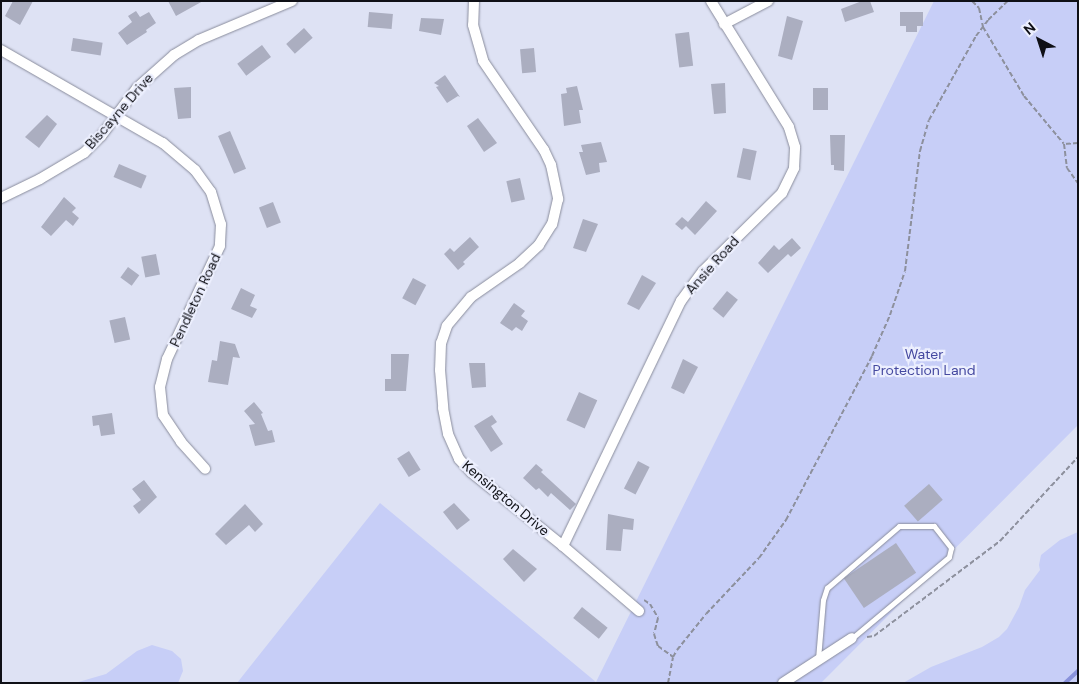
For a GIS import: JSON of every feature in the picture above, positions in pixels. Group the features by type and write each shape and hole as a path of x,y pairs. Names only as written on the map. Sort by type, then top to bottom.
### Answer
{"street":[{"name":"Biscayne Drive","path":"1,198 40,179 84,153 101,136 145,79 181,50 199,40 292,1"},
{"name":"Kensington Drive","path":"474,1 473,25 483,61 544,150 551,165 558,199 556,216 539,245 520,263 471,297 447,326 440,354 443,408 451,443 466,468 563,546 639,611"},
{"name":"Ansie Road","path":"563,546 684,296 703,271 782,193 792,175 796,154 789,127 711,1"},
{"path":"724,24 768,1"},
{"name":"Pendleton Road","path":"1,50 163,143 188,163 211,192 220,215 222,231 218,252 167,359 160,386 163,415 181,442 205,469"},
{"path":"784,683 852,638"}],"lane":[{"path":"818,659 823,600 827,588 899,526 934,526 951,548 949,557 852,638"}],"path":[{"path":"972,1 979,8 984,27 1024,96 1064,144 1067,168 1078,183"},
{"path":"668,683 673,657 701,619 772,541 802,492 820,452 872,356 894,307 905,271 919,161 929,120 984,27 1008,1"},
{"path":"1064,144 1078,142"},
{"path":"852,638 874,636 1000,541 1078,457"},
{"path":"641,598 650,604 658,618 654,634 658,646 673,657"}],"green space":[{"name":"Water Protection Land","path":"934,1 1078,1 1078,425 821,683 237,683 380,503 596,682"},
{"path":"1078,532 1078,683 903,683 931,667 982,647 999,637 1007,629 1019,607 1025,590 1040,570 1041,555 1060,540"},
{"path":"152,645 172,651 181,659 183,671 178,683 75,683 106,674 137,651"}],"building":[{"path":"13,1 33,1 20,25 5,16"},
{"path":"168,1 203,1 176,16"},
{"path":"862,1 870,1 874,12 845,22 841,9"},
{"path":"136,11 140,17 149,12 156,23 146,30 147,32 127,45 118,33 132,22 128,16"},
{"path":"369,12 393,14 392,29 368,27"},
{"path":"900,12 923,12 923,26 917,26 917,32 906,32 906,26 900,26"},
{"path":"787,16 803,21 792,60 778,56"},
{"path":"421,18 444,19 441,35 419,31"},
{"path":"304,28 313,38 295,54 286,44"},
{"path":"689,32 693,66 679,67 675,34"},
{"path":"73,38 103,43 101,56 71,51"},
{"path":"262,45 271,57 246,76 237,64"},
{"path":"534,48 536,72 522,73 520,49"},
{"path":"445,75 460,97 458,96 447,103 436,87 439,86 434,83"},
{"path":"725,83 726,113 714,114 711,84"},
{"path":"577,86 583,110 579,110 581,123 564,126 561,94 567,93 566,88"},
{"path":"191,87 191,118 178,119 174,88"},
{"path":"813,88 828,88 828,110 813,110"},
{"path":"47,115 57,124 39,148 25,137"},
{"path":"478,118 497,143 484,152 467,126"},
{"path":"230,131 246,169 234,174 218,136"},
{"path":"830,135 845,135 844,171 834,170 834,165 831,165"},
{"path":"601,142 607,162 599,163 600,172 586,175 579,152 583,152 581,145"},
{"path":"743,148 757,151 750,180 737,177"},
{"path":"119,164 147,176 141,189 114,177"},
{"path":"520,178 525,199 511,203 506,181"},
{"path":"64,197 76,208 72,212 79,218 73,226 66,220 51,236 41,227"},
{"path":"706,201 717,211 695,235 686,226 682,230 675,224 682,217 688,222"},
{"path":"273,202 281,223 267,228 259,207"},
{"path":"583,219 598,224 586,252 573,248"},
{"path":"470,237 479,247 463,262 465,264 458,270 444,254 450,248 454,252"},
{"path":"792,238 801,248 791,257 788,254 768,273 758,263 774,245 779,250"},
{"path":"156,254 160,275 145,277 141,257"},
{"path":"128,267 139,275 132,286 120,278"},
{"path":"642,275 656,283 639,310 627,304"},
{"path":"413,278 426,285 415,305 402,298"},
{"path":"241,288 255,295 250,306 257,309 252,318 231,309"},
{"path":"727,291 738,300 723,318 713,309"},
{"path":"514,303 525,311 521,316 528,321 522,331 516,327 512,331 500,323"},
{"path":"125,317 130,339 115,343 109,321"},
{"path":"220,341 235,344 240,358 233,357 228,385 208,382 212,360 217,361"},
{"path":"391,354 409,354 406,391 385,391 385,379 391,379"},
{"path":"683,359 698,367 684,394 671,388"},
{"path":"469,363 485,363 486,387 472,388"},
{"path":"579,392 597,400 585,428 566,420"},
{"path":"254,402 263,413 261,414 268,431 272,430 275,442 255,446 249,425 255,424 244,411"},
{"path":"112,413 115,434 101,436 99,425 93,426 92,416"},
{"path":"492,415 497,422 491,426 503,444 491,452 474,426"},
{"path":"409,451 421,470 409,477 397,458"},
{"path":"638,461 650,467 636,495 624,489"},
{"path":"536,464 543,470 541,472 576,504 570,510 551,493 548,497 539,488 536,490 523,478"},
{"path":"144,480 157,497 139,514 133,506 141,500 132,489"},
{"path":"929,484 943,500 918,521 904,506"},
{"path":"454,503 470,520 457,530 443,512"},
{"path":"245,504 263,524 255,532 249,525 226,545 215,534"},
{"path":"608,514 634,519 633,530 623,529 621,551 606,550"},
{"path":"896,543 916,573 864,608 844,578"},
{"path":"513,549 537,569 524,582 503,559"},
{"path":"582,607 608,628 599,639 573,618"}],"waterway":[{"path":"1065,683 1078,671"}]}
